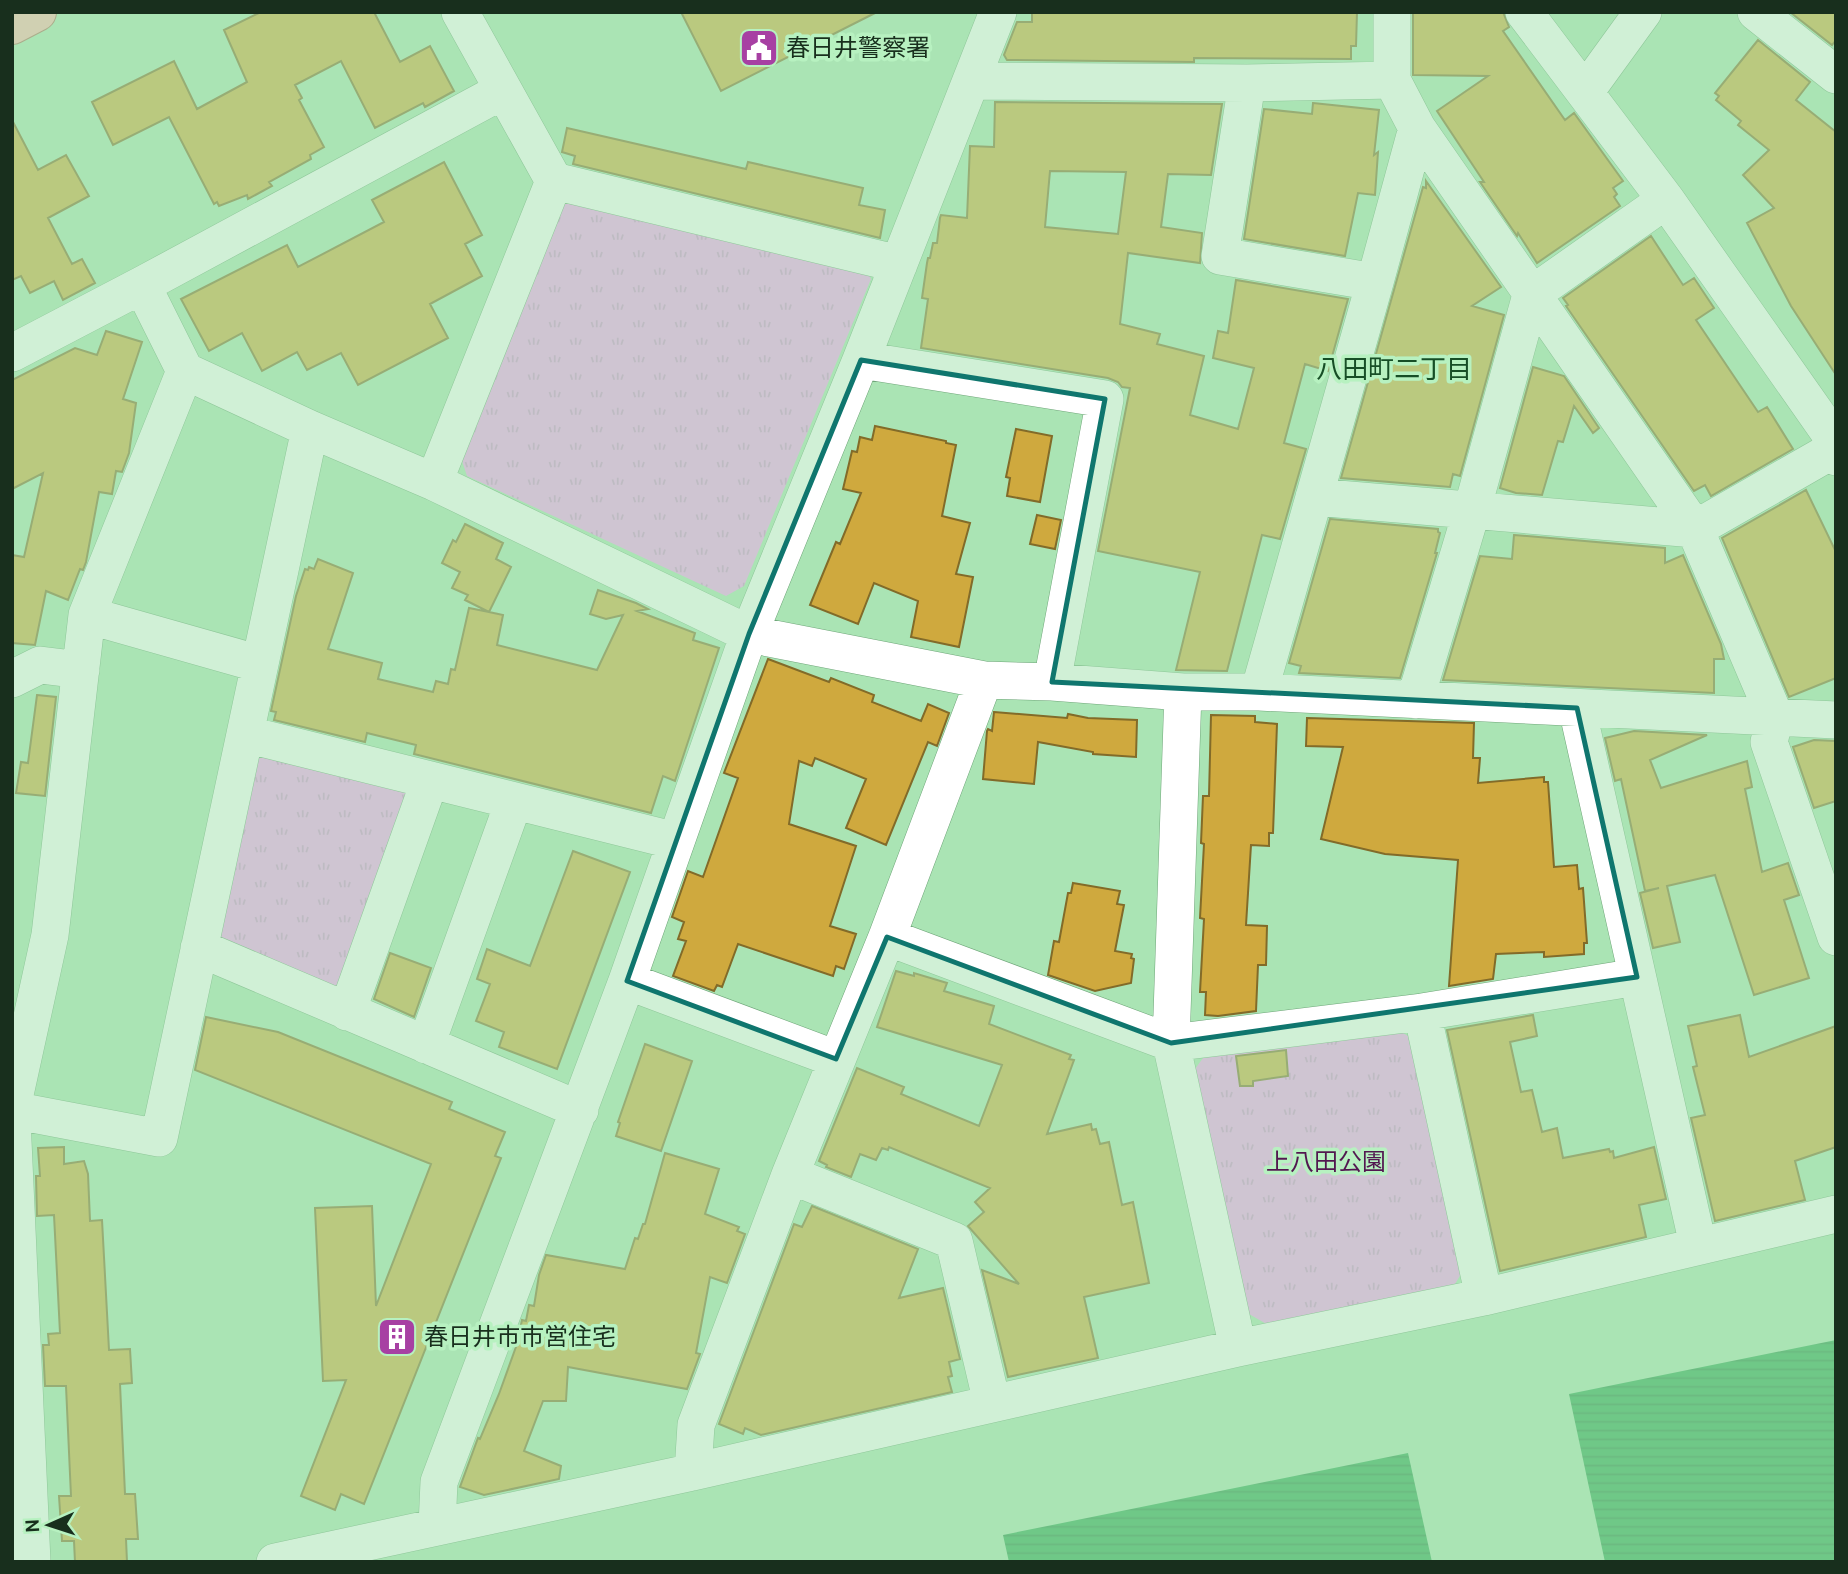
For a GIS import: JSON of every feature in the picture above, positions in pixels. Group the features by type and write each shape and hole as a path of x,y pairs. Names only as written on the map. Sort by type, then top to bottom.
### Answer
{"main road":[{"path":"12,25 37,12"}],"street":[{"path":"460,12 554,181 899,264"},
{"path":"437,1527 439,1482 580,1110 749,634 861,360 998,12"},
{"path":"1392,12 1392,80 1416,128 1695,529 1775,717 1769,742 1836,937"},
{"path":"1314,497 1695,529 1833,442 1666,200 1524,12"},
{"path":"1585,92 1643,12"},
{"path":"1756,12 1836,75"},
{"path":"972,81 1247,83 1392,80"},
{"path":"1247,83 1220,256 1375,282"},
{"path":"12,353 502,91"},
{"path":"1259,692 1416,128"},
{"path":"434,482 554,181"},
{"path":"1415,700 1472,510 1531,296 1666,200"},
{"path":"142,285 185,370 310,429 434,482 749,634 984,680 1183,692 1259,692 1836,720"},
{"path":"861,360 1105,400 1052,682"},
{"path":"185,370 87,615 50,935 12,1109 159,1138 310,429"},
{"path":"87,615 260,664"},
{"path":"12,679 40,665 81,670"},
{"path":"693,1472 696,1425 790,1175 887,937 984,680"},
{"path":"1183,692 1171,1043 1238,1348"},
{"path":"1577,708 1698,1245"},
{"path":"245,734 676,841"},
{"path":"347,1012 430,780"},
{"path":"426,1045 514,801"},
{"path":"887,937 1171,1043 1422,1012 1637,977"},
{"path":"199,948 580,1110"},
{"path":"627,981 836,1059"},
{"path":"1422,1012 1484,1297"},
{"path":"12,1119 32,1562"},
{"path":"790,1175 954,1241 992,1403"},
{"path":"275,1562 693,1472 1238,1348 1484,1297 1836,1214"}],"highlighted area":[{"path":"861,360 1105,399 1052,682 1577,708 1637,977 1171,1043 887,937 836,1059 627,981 749,634"}],"green space":[{"path":"574,198 864,265 871,279 744,586 726,596 467,476 462,461 561,204"},
{"path":"257,756 409,789 340,991 226,948 220,935"},
{"name":"上八田公園","path":"1398,1030 1408,1036 1462,1272 1454,1286 1270,1326 1249,1314 1195,1069 1203,1058"}],"shaded area":[{"path":"1836,1340 1836,1562 1605,1562 1569,1394"},
{"path":"1408,1453 1432,1562 1009,1562 1003,1535"}],"building":[{"path":"261,12 374,12 400,62 430,46 454,91 425,107 423,103 375,128 341,61 295,85 302,98 299,100 324,147 310,155 311,159 269,182 272,186 248,199 247,195 219,206 217,202 214,204 169,117 113,145 92,102 174,61 197,109 247,82 224,30"},
{"name":"春日井警察署","path":"681,12 877,12 721,91"},
{"path":"1032,12 1357,12 1356,46 1351,46 1351,59 1194,58 1194,62 1007,60 1004,55 1017,22 1032,22"},
{"path":"1413,12 1503,12 1509,27 1503,31 1565,120 1574,113 1623,181 1613,188 1617,194 1614,197 1620,206 1537,263 1480,182 1484,182 1437,111 1488,76 1413,75"},
{"path":"1790,12 1836,12 1836,40 1832,45"},
{"path":"1758,40 1810,82 1796,100 1836,132 1836,375 1791,306 1747,223 1774,208 1743,175 1769,150 1738,125 1741,121 1716,100 1719,96 1715,93"},
{"path":"995,102 1222,104 1211,175 1168,174 1161,227 1202,233 1200,263 1128,253 1120,324 1160,334 1157,344 1204,356 1190,415 1238,429 1254,368 1213,358 1218,331 1228,333 1236,280 1348,299 1328,371 1305,364 1284,443 1306,449 1280,539 1262,535 1227,671 1176,670 1200,572 1098,551 1130,388 1122,387 1108,378 921,348 928,299 922,298 927,263 933,243 937,243 941,215 967,218 970,146 994,147","holes":["1050,171 1126,172 1118,234 1045,227"]},
{"path":"1313,103 1379,110 1374,155 1378,152 1375,195 1358,193 1345,256 1244,239 1264,109 1312,114"},
{"path":"12,120 38,170 66,155 89,196 48,218 72,264 82,259 95,283 63,300 54,281 30,293 21,276 12,280"},
{"path":"567,128 746,169 748,162 863,188 859,205 885,210 880,238 573,164 575,156 562,152"},
{"path":"444,162 482,235 465,244 482,276 430,304 448,338 358,385 341,353 307,370 297,352 262,371 242,333 209,351 181,299 287,245 298,267 384,222 372,200"},
{"path":"1426,181 1501,287 1472,306 1504,315 1460,476 1453,474 1450,487 1341,478 1423,187 1426,188"},
{"path":"1651,236 1683,285 1694,278 1714,308 1696,320 1758,412 1767,407 1793,449 1711,496 1705,485 1694,491 1563,298"},
{"path":"106,331 142,342 123,399 136,403 129,453 122,472 116,471 112,494 99,492 86,562 83,570 80,569 68,600 46,591 35,645 12,643 12,555 24,557 43,473 12,489 12,380 75,348 97,355"},
{"path":"1533,367 1564,376 1599,428 1593,433 1574,406 1563,442 1558,441 1542,495 1516,493 1500,488"},
{"path":"875,426 956,445 942,516 970,523 956,574 973,577 959,647 911,637 918,601 874,583 858,624 810,605 836,542 840,544 861,493 843,489 852,451 857,452 860,437 872,440"},
{"path":"1016,429 1052,436 1040,502 1007,496 1010,478 1006,477"},
{"path":"1806,490 1836,552 1836,678 1789,697 1722,538"},
{"path":"1037,515 1061,520 1055,549 1030,544"},
{"path":"1330,519 1438,529 1440,533 1437,553 1400,678 1299,673 1301,666 1289,663"},
{"path":"465,524 503,543 496,559 511,567 489,612 465,600 468,595 452,588 460,572 442,563 453,540 456,542"},
{"path":"1514,535 1665,548 1665,563 1683,555 1721,644 1724,659 1714,659 1714,693 1443,680 1480,556 1512,559"},
{"path":"318,559 353,573 328,649 382,663 378,679 433,692 436,681 448,684 451,669 455,670 469,608 503,615 497,645 597,670 623,615 606,619 590,614 598,590 636,603 648,609 637,611 695,633 693,640 719,648 675,781 663,776 651,813 414,754 416,745 367,733 365,742 274,720 276,712 271,711 296,596 305,569 314,569"},
{"path":"768,659 829,682 831,678 874,695 872,702 921,721 928,704 949,713 937,746 928,742 886,845 846,828 866,779 815,758 812,766 799,761 789,824 856,846 830,926 856,934 844,969 836,966 833,976 738,944 722,987 717,985 714,991 673,976 686,941 678,939 684,922 672,917 688,871 703,877 738,778 724,773"},
{"path":"37,695 56,697 45,796 16,793 21,762 28,763"},
{"path":"994,712 1067,718 1068,714 1088,718 1137,720 1136,757 1093,754 1038,742 1034,784 983,779 987,731 992,731"},
{"path":"1211,715 1255,716 1255,722 1277,724 1273,833 1269,833 1269,846 1251,845 1246,925 1267,926 1266,965 1258,965 1256,1011 1218,1016 1205,1015 1206,992 1200,992 1204,919 1200,918 1204,844 1201,843 1203,796 1209,796"},
{"path":"1307,718 1474,723 1473,758 1480,758 1478,783 1544,777 1544,782 1548,782 1554,867 1577,865 1579,889 1583,888 1587,943 1584,943 1584,954 1544,957 1544,952 1496,954 1493,979 1449,986 1458,860 1385,854 1321,839 1343,747 1306,746"},
{"path":"1634,731 1707,735 1650,760 1661,788 1747,761 1752,787 1745,789 1762,872 1788,863 1799,895 1784,900 1809,978 1754,995 1715,875 1667,886 1680,942 1653,948 1640,893 1659,888 1645,891 1621,779 1615,781 1605,738"},
{"path":"1814,740 1836,741 1836,801 1814,808 1793,747"},
{"path":"573,851 630,872 557,1069 499,1047 504,1032 476,1021 490,984 477,979 487,949 530,966"},
{"path":"1073,883 1120,891 1117,904 1124,905 1115,951 1132,954 1131,958 1134,959 1131,983 1095,991 1048,975 1054,941 1059,942 1068,893 1071,893"},
{"path":"390,953 431,968 414,1017 374,999"},
{"path":"896,971 914,976 914,973 947,983 944,991 994,1006 989,1024 1071,1055 1069,1059 1074,1060 1047,1134 1091,1124 1092,1130 1096,1129 1100,1144 1109,1142 1122,1205 1133,1202 1149,1283 1084,1297 1098,1358 1008,1377 982,1270 1019,1284 968,1226 984,1212 975,1202 990,1188 889,1147 888,1150 882,1148 876,1160 860,1154 851,1177 826,1167 827,1165 819,1161 857,1068 904,1087 901,1094 979,1126 1002,1065 877,1027"},
{"path":"1533,1015 1537,1036 1510,1042 1521,1092 1532,1090 1542,1132 1557,1128 1563,1158 1609,1149 1610,1152 1613,1151 1614,1158 1654,1147 1666,1199 1639,1205 1646,1237 1500,1271 1447,1030"},
{"path":"1740,1015 1749,1057 1836,1026 1836,1147 1795,1161 1805,1200 1715,1221 1691,1118 1705,1115 1693,1067 1697,1066 1688,1026"},
{"name":"春日井市市営住宅","path":"206,1017 278,1032 452,1102 449,1109 505,1132 495,1156 501,1158 364,1504 341,1494 335,1510 301,1496 346,1380 323,1381 315,1208 372,1206 376,1306 431,1164 195,1070"},
{"path":"645,1044 692,1061 661,1151 616,1136 620,1123 618,1122"},
{"path":"1286,1050 1288,1076 1253,1081 1253,1086 1240,1086 1236,1056"},
{"path":"64,1147 64,1164 84,1161 88,1174 90,1221 102,1220 109,1350 130,1349 132,1383 120,1384 125,1494 135,1494 138,1539 126,1539 127,1562 75,1562 74,1541 62,1541 59,1496 71,1496 66,1386 45,1386 43,1345 49,1345 48,1334 60,1333 54,1215 37,1216 36,1176 40,1176 38,1148"},
{"path":"665,1153 719,1169 705,1214 739,1227 737,1231 745,1234 727,1283 710,1277 696,1353 700,1354 687,1389 568,1367 566,1401 543,1401 524,1451 561,1466 559,1479 484,1495 460,1487 478,1438 480,1439 499,1394 517,1344 522,1320 526,1321 529,1305 534,1306 539,1275 546,1255 625,1269 635,1238 638,1239 645,1224"},
{"path":"812,1206 918,1249 899,1298 943,1288 960,1359 949,1362 952,1376 948,1377 952,1392 761,1435 745,1428 743,1434 719,1424 794,1224 802,1227"}],"place":[{"name":"春日井警察署","path":"759,48"},
{"name":"春日井市市営住宅","path":"397,1337"}],"district":[{"name":"八田町二丁目","path":"1394,369"}]}
